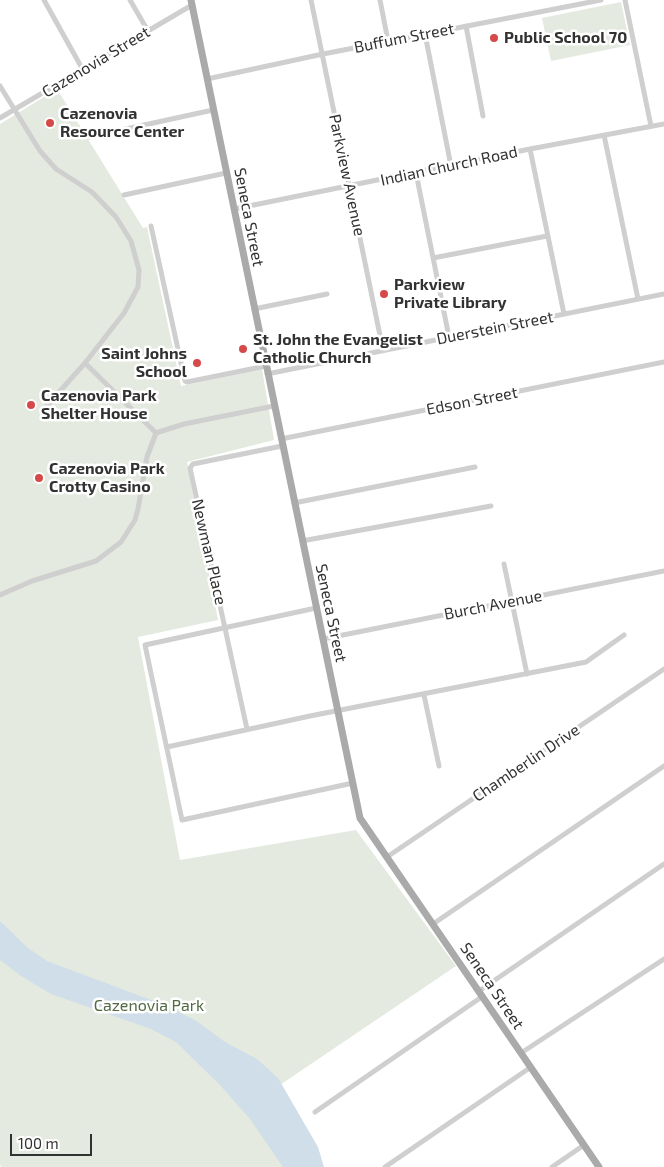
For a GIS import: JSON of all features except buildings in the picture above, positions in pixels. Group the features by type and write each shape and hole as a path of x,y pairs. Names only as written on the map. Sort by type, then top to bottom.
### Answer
{"main road":[{"name":"Seneca Street","path":"191,3 360,818 599,1167"}],"street":[{"path":"44,0 83,70"},
{"path":"130,0 148,31"},
{"name":"Parkview Avenue","path":"311,0 383,350"},
{"path":"380,0 388,41"},
{"name":"Buffum Street","path":"207,79 322,54 601,0"},
{"path":"625,0 651,126"},
{"name":"Cazenovia Street","path":"0,118 148,31 191,3"},
{"path":"466,26 483,116"},
{"path":"425,34 451,166"},
{"path":"0,86 40,151 56,169 92,192 110,209 122,225 135,250 139,270 138,287 135,295 113,328 44,409"},
{"path":"89,137 213,110"},
{"name":"Indian Church Road","path":"234,209 664,124"},
{"path":"604,135 638,299"},
{"path":"530,149 564,314"},
{"path":"124,195 226,173"},
{"path":"416,173 449,337"},
{"name":"Duerstein Street","path":"151,226 185,381 188,382 383,350 664,294"},
{"path":"433,258 547,236"},
{"path":"254,309 327,294"},
{"name":"Edson Street","path":"282,442 664,362"},
{"path":"85,363 156,433"},
{"path":"156,433 184,424 274,406"},
{"path":"0,595 32,581 96,560 121,542 137,514 148,457 156,433"},
{"name":"Newman Place","path":"247,729 190,468 193,464 282,442"},
{"path":"294,503 475,467"},
{"path":"302,540 491,506"},
{"path":"504,564 527,674"},
{"name":"Burch Avenue","path":"323,639 664,571"},
{"path":"316,608 145,645 182,820 353,783"},
{"path":"167,748 247,729 586,662 624,635"},
{"name":"Chamberlin Drive","path":"387,857 664,669"},
{"path":"424,694 439,766"},
{"path":"433,924 664,766"},
{"path":"315,1112 664,864"},
{"path":"521,1053 664,959"},
{"path":"385,1167 531,1067"},
{"path":"552,1167 584,1145"}],"green space":[{"path":"621,2 630,45 551,61 542,18"},
{"name":"Cazenovia Park","path":"57,89 143,228 147,227 181,386 262,369 274,440 187,462 218,620 138,637 180,860 356,830 456,966 271,1091 293,1167 1,1167 0,1164 0,124"}],"shaded area":[{"path":"0,921 28,948 47,961 162,1004 195,1020 225,1042 257,1059 278,1078 318,1147 324,1167 283,1167 250,1119 220,1085 176,1042 151,1029 51,994 21,976 0,960"}],"place":[{"name":"Public School 70","path":"494,38"},
{"name":"Cazenovia Resource Center","path":"50,123"},
{"name":"Parkview Private Library","path":"384,294"},
{"name":"St. John the Evangelist Catholic Church","path":"243,349"},
{"name":"Saint Johns School","path":"197,363"},
{"name":"Cazenovia Park Shelter House","path":"31,405"},
{"name":"Cazenovia Park Crotty Casino","path":"39,478"}]}
